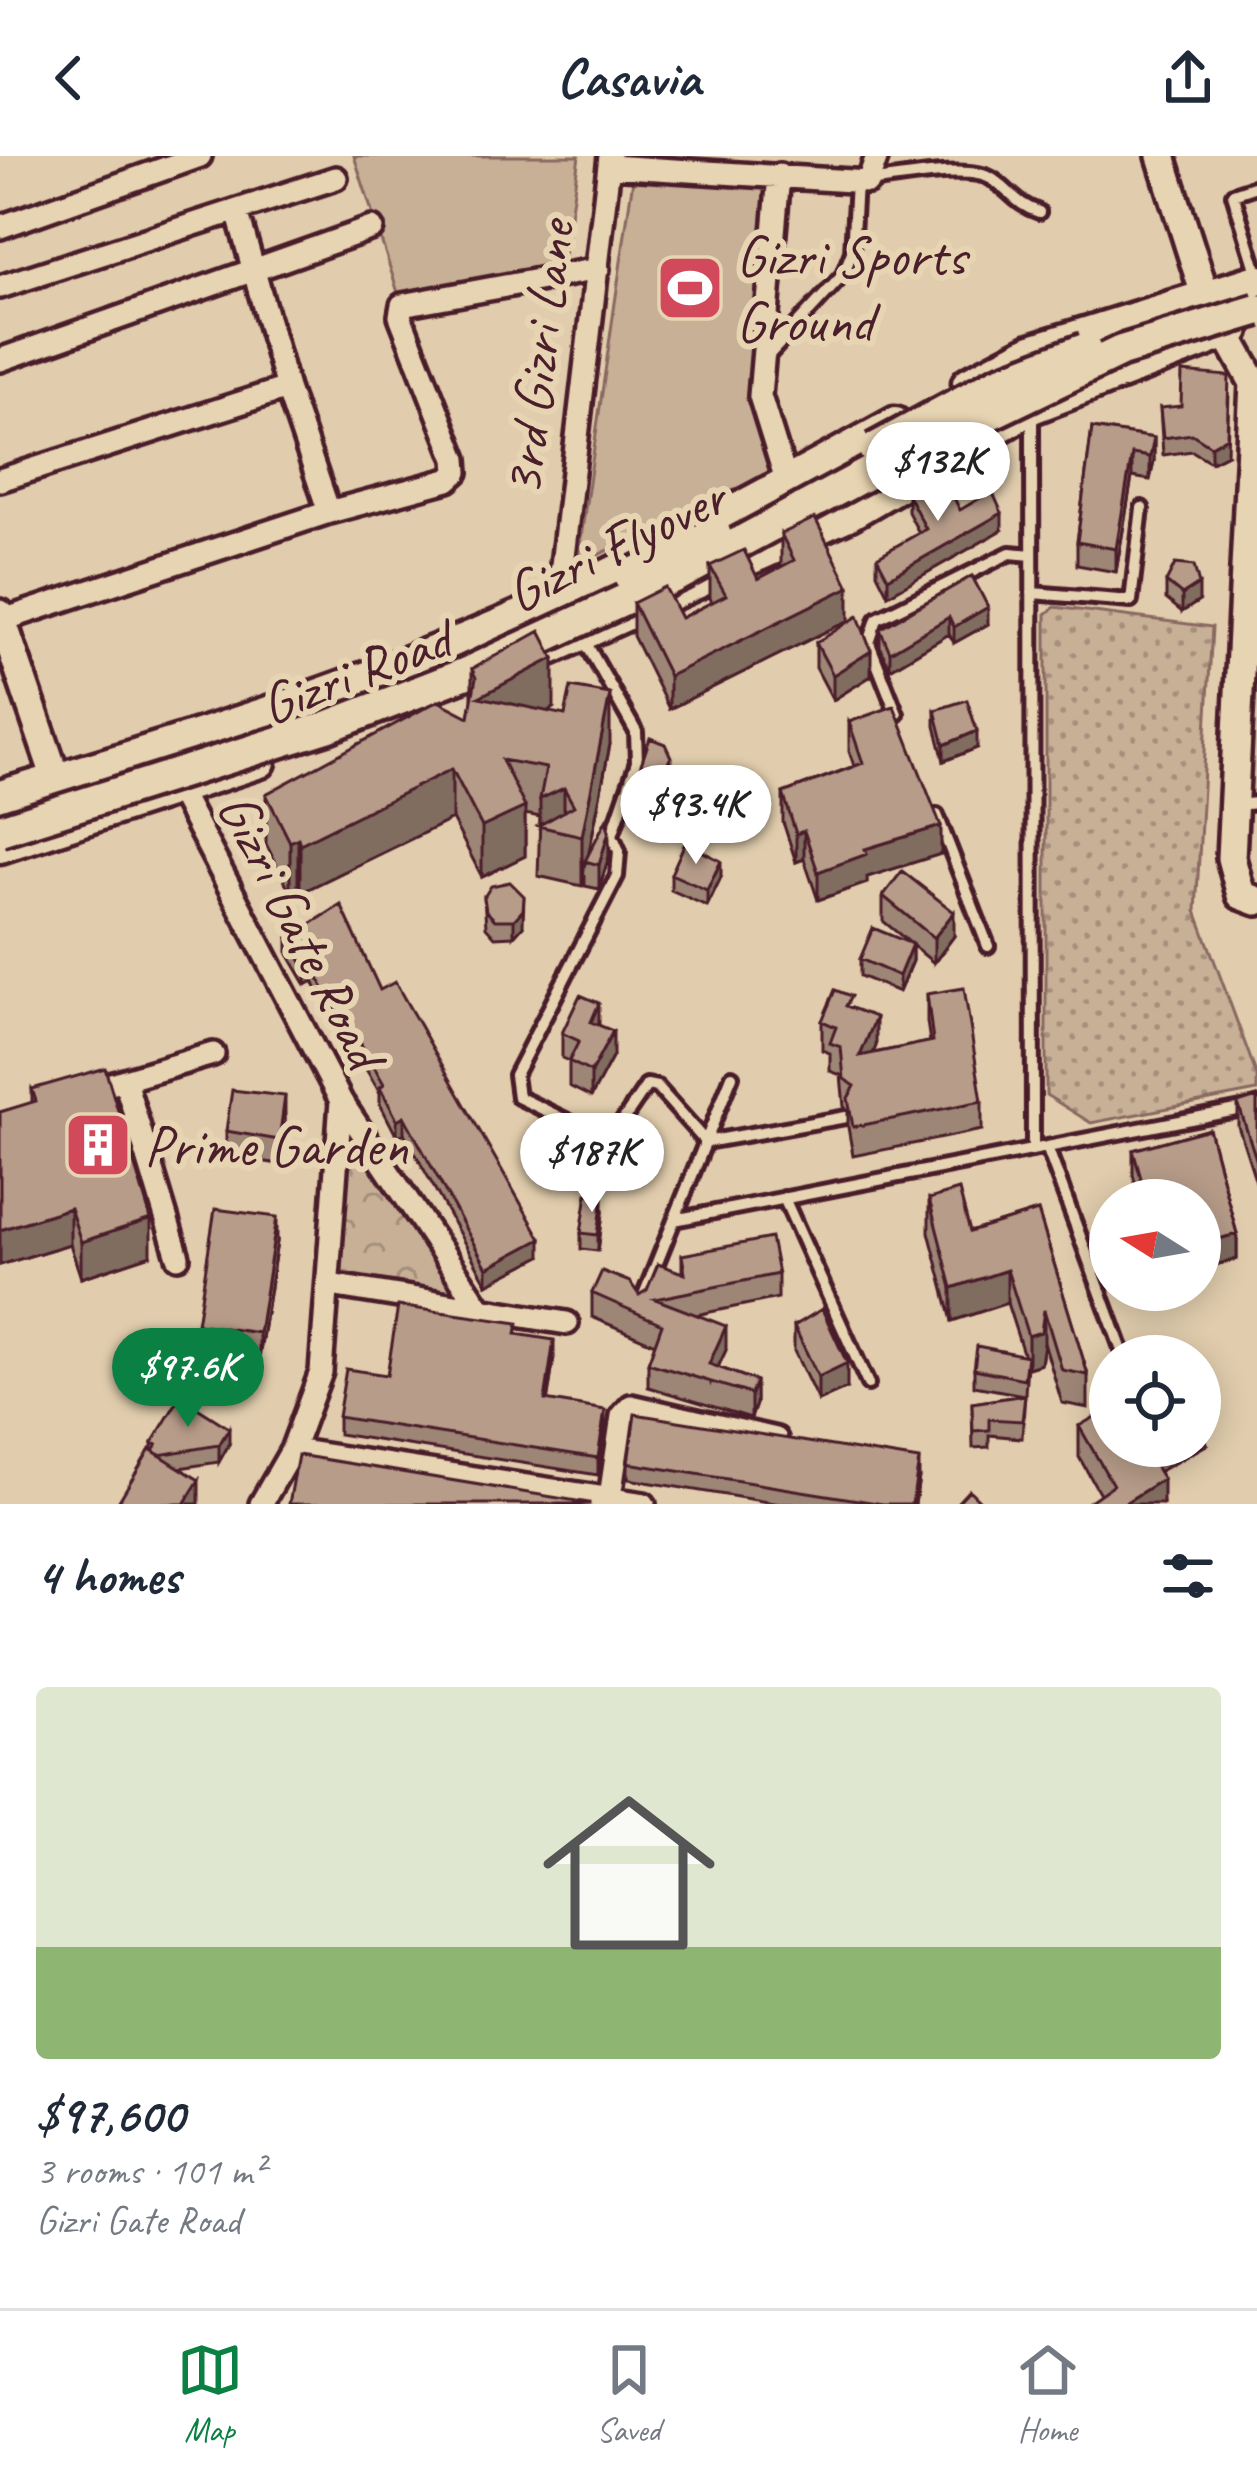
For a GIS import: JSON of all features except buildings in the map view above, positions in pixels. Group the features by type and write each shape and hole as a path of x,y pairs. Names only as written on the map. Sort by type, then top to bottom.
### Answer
{"main road":[{"name":"Gizri Road","path":"0,796 351,684 556,599 787,483 1031,350 1257,276"},
{"name":"Gizri Flyover","path":"0,808 260,730 426,672 771,505 998,382 1130,331 1257,293"},
{"name":"Gizri Flyover","path":"0,830 327,727 464,674 681,574 874,470 1121,351 1257,310"},
{"name":"Gizri Road","path":"0,847 178,792 372,722 573,640 850,514 1032,408 1257,323"}],"street":[{"path":"0,227 200,156"},
{"path":"609,161 728,163 779,175 862,181 877,156"},
{"path":"1161,156 1204,295 1222,334 1254,383 1245,804 1231,859 1241,895 1257,901"},
{"name":"3rd Gizri Lane","path":"573,640 556,599 609,161"},
{"path":"779,175 760,396 787,483"},
{"path":"0,287 336,178"},
{"path":"237,211 287,388 329,512"},
{"path":"0,360 372,228"},
{"path":"56,779 1,618 329,512 448,480 457,472 400,316 402,305 598,269"},
{"path":"0,480 287,388"},
{"name":"Gizri Gate Road","path":"164,746 178,792 341,1101 321,1372 292,1450 261,1504"},
{"path":"63,1098 213,1054"},
{"path":"125,1081 178,1257"},
{"path":"341,1101 482,1311"},
{"path":"330,1285 566,1323"},
{"path":"609,1502 622,1416 638,1403 776,1439"},
{"path":"292,1450 644,1504"}],"lane":[{"path":"763,362 843,275 852,252 862,181 968,172 990,177 1020,206 1039,212"},
{"path":"1257,187 1233,194 1257,276"},
{"path":"1032,408 1033,1150"},
{"path":"1032,593 1131,601 1142,508"},
{"path":"903,730 869,644 877,619 1010,553 1032,555"},
{"path":"573,640 636,732 638,762 611,835 619,851 617,876 513,1087 518,1097 609,1141 647,1084 657,1087 706,1142"},
{"path":"928,795 988,946"},
{"path":"639,1309 732,1076"},
{"path":"674,1220 1257,1106"},
{"path":"706,1142 846,1117"},
{"path":"1047,1147 1116,1335"},
{"path":"784,1198 868,1384"}],"green space":[{"path":"354,156 579,156 561,276 402,305"},
{"name":"Gizri Sports Ground","path":"633,179 773,187 754,389 770,473 577,565"},
{"path":"1055,607 1212,627 1196,911 1257,1076 1257,1091 1091,1123 1046,1095 1046,614"},
{"path":"341,1101 482,1311 330,1285"}],"place":[{"name":"Gizri Sports Ground","path":"690,288"},
{"name":"Prime Garden","path":"98,1145"}]}
